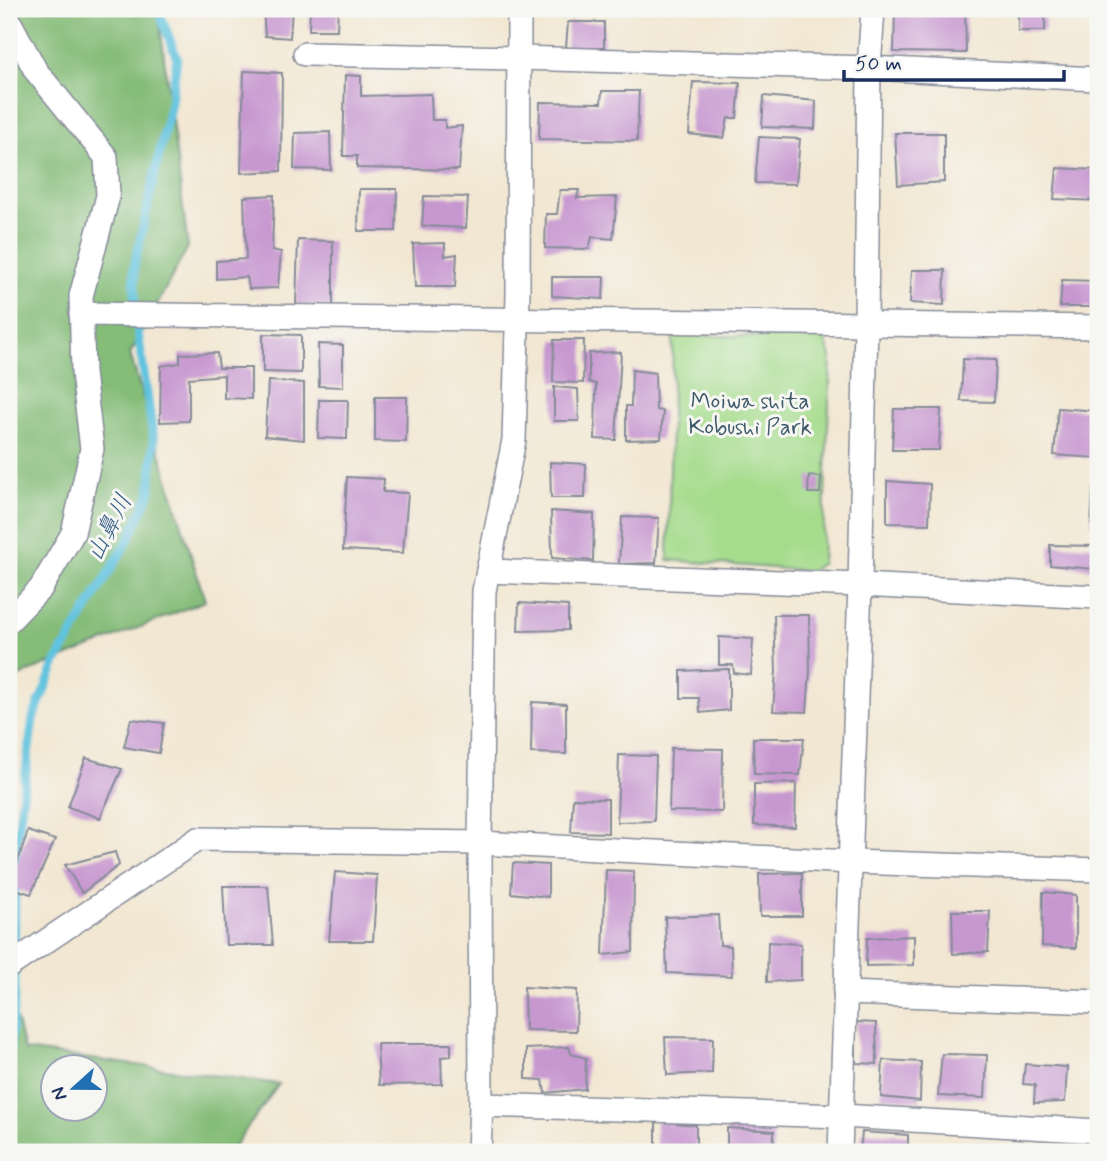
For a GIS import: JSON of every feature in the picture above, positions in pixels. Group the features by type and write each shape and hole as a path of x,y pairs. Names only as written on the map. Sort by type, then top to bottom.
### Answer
{"street":[{"path":"479,1152 484,591 514,440 518,294 519,9"},
{"path":"840,1152 860,585 869,68 873,9"},
{"path":"9,21 36,71 106,157 108,196 81,296 83,373 92,449 73,533 41,588 9,621"},
{"path":"305,54 869,68 1098,79"},
{"path":"81,314 1098,327"},
{"path":"488,571 1098,597"},
{"path":"9,966 198,839 480,843 851,862 1098,870"},
{"path":"845,993 1098,1002"},
{"path":"481,1105 842,1115 1098,1131"}],"green space":[{"path":"9,9 158,9 188,247 130,354 205,601 9,680"},
{"name":"Moiwa shita Kobushi Park","path":"673,335 824,338 831,357 822,563 811,571 668,560"},
{"path":"9,989 24,1050 39,1052 38,1122 108,1122 108,1061 279,1084 230,1152 9,1152"}],"building":[{"path":"263,9 292,9 290,38 265,36"},
{"path":"310,9 338,9 337,30 309,30"},
{"path":"895,9 965,9 966,53 894,52"},
{"path":"1018,9 1045,9 1045,31 1018,31"},
{"path":"568,22 604,22 604,48 566,48"},
{"path":"244,71 282,73 281,171 241,173"},
{"path":"345,75 361,76 361,96 431,94 432,120 445,120 445,128 462,126 459,170 357,168 357,156 343,156"},
{"path":"693,82 740,83 737,118 728,118 724,138 689,134"},
{"path":"602,91 639,91 637,141 539,139 540,102 601,103"},
{"path":"764,96 816,101 815,129 762,127"},
{"path":"330,132 331,170 294,169 295,133"},
{"path":"895,133 944,133 944,182 898,185"},
{"path":"759,137 800,139 796,184 755,183"},
{"path":"1057,168 1098,170 1098,201 1054,199"},
{"path":"359,189 397,189 396,231 358,231"},
{"path":"560,190 579,190 577,198 617,197 613,239 592,237 589,249 545,248 546,214 557,214"},
{"path":"274,195 272,250 281,252 278,288 249,289 247,277 216,279 216,261 246,259 244,197"},
{"path":"424,196 468,197 466,228 422,226"},
{"path":"298,240 333,241 333,306 296,306"},
{"path":"445,243 445,256 457,254 455,287 415,287 413,244"},
{"path":"912,270 945,270 944,305 910,303"},
{"path":"552,277 604,277 603,299 552,296"},
{"path":"1062,280 1098,281 1098,307 1060,307"},
{"path":"263,334 301,335 301,373 263,372"},
{"path":"554,340 584,340 583,383 553,382"},
{"path":"318,344 343,345 343,387 319,386"},
{"path":"621,352 616,440 595,439 596,384 589,382 589,353"},
{"path":"217,353 219,368 251,368 251,399 224,398 224,375 189,378 189,421 160,422 161,366 180,363 180,354"},
{"path":"963,359 996,360 994,402 961,401"},
{"path":"632,370 655,373 656,410 663,411 661,439 626,440 626,406 631,406"},
{"path":"268,381 304,383 304,440 265,436"},
{"path":"554,387 578,389 579,421 554,421"},
{"path":"375,397 407,397 406,442 375,441"},
{"path":"319,400 348,400 347,439 318,438"},
{"path":"1058,408 1098,411 1096,458 1054,455"},
{"path":"894,409 941,409 939,450 892,450"},
{"path":"550,462 586,464 585,498 551,498"},
{"path":"809,476 821,477 820,493 808,493"},
{"path":"347,477 384,479 383,492 408,493 403,553 343,550"},
{"path":"887,481 930,484 929,524 887,523"},
{"path":"1093,489 1098,489 1098,526 1091,525"},
{"path":"551,511 594,514 593,561 552,558"},
{"path":"622,517 659,518 656,563 619,564"},
{"path":"1050,545 1096,546 1094,569 1050,565"},
{"path":"519,603 568,606 568,630 518,631"},
{"path":"774,615 809,615 810,670 807,712 773,711 776,671"},
{"path":"719,637 753,639 751,675 734,673 733,665 719,665"},
{"path":"729,669 729,710 700,713 699,698 681,698 681,671"},
{"path":"532,702 566,704 566,754 531,753"},
{"path":"131,719 164,723 159,753 124,747"},
{"path":"753,738 804,738 800,775 754,774"},
{"path":"671,748 723,749 722,812 669,811"},
{"path":"619,755 656,756 654,821 617,822"},
{"path":"86,758 122,769 100,818 68,807"},
{"path":"796,783 795,827 754,825 754,784"},
{"path":"573,798 608,799 608,833 571,832"},
{"path":"28,831 55,840 31,894 9,887"},
{"path":"115,852 119,865 82,893 65,865"},
{"path":"513,863 548,865 548,897 511,893"},
{"path":"606,870 634,871 633,952 603,955"},
{"path":"335,872 377,875 373,941 329,941"},
{"path":"802,873 802,916 760,916 759,874"},
{"path":"223,886 268,886 273,945 226,945"},
{"path":"1043,892 1076,895 1076,948 1042,946"},
{"path":"952,911 990,911 988,952 953,954"},
{"path":"718,915 720,945 731,946 732,976 667,973 665,917"},
{"path":"914,936 914,965 866,966 867,938"},
{"path":"768,942 801,944 801,980 767,982"},
{"path":"524,987 577,990 576,1031 525,1030"},
{"path":"856,1022 876,1023 877,1064 856,1063"},
{"path":"665,1037 713,1038 712,1073 667,1075"},
{"path":"377,1044 451,1044 451,1056 441,1057 442,1084 379,1085"},
{"path":"569,1047 571,1054 586,1058 585,1089 545,1093 543,1080 526,1079 526,1049"},
{"path":"942,1054 987,1055 985,1098 938,1096"},
{"path":"883,1060 921,1062 920,1101 881,1097"},
{"path":"1025,1064 1067,1067 1065,1102 1034,1103 1035,1085 1023,1084"},
{"path":"656,1121 696,1125 696,1152 656,1152"},
{"path":"727,1128 774,1131 773,1152 727,1152"},
{"path":"862,1132 908,1135 908,1152 860,1152"},
{"path":"534,1149 569,1149 569,1152 534,1152"}],"waterway":[{"name":"山鼻川","path":"9,1055 14,1000 15,855 33,718 56,662 129,539 150,493 154,442 136,319 134,267 171,102 177,58 158,9"}]}
